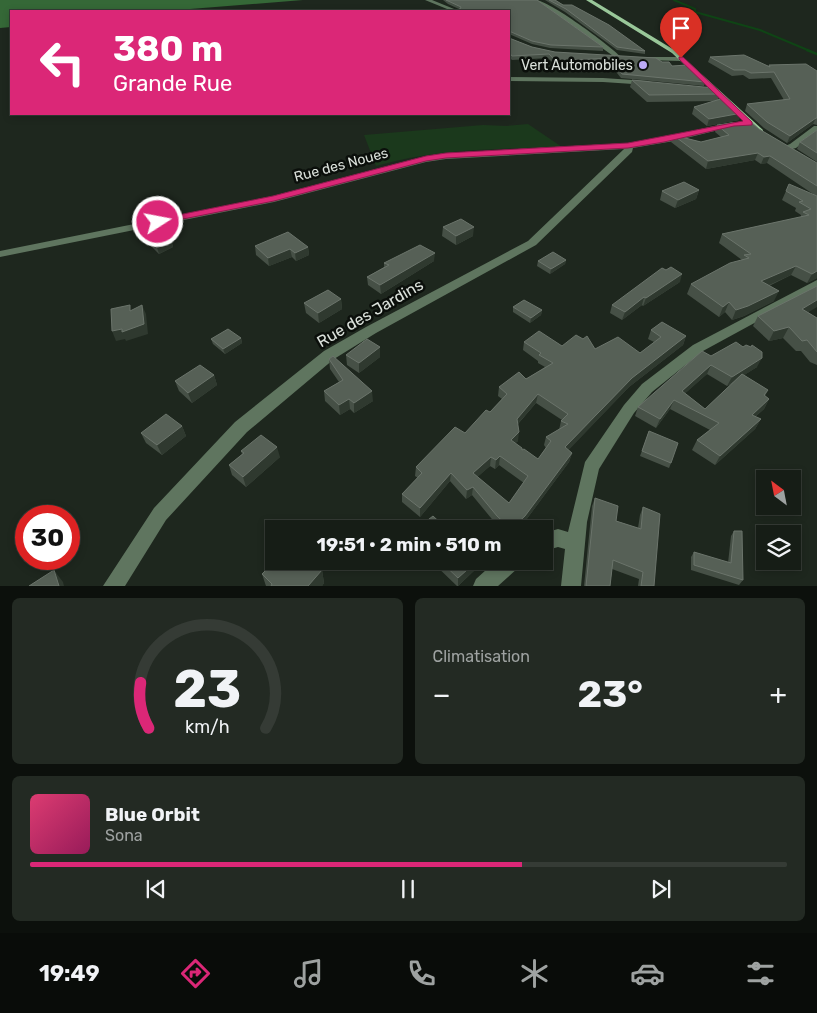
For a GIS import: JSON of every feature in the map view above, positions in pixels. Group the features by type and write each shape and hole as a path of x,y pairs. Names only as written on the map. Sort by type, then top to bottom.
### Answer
{"main road":[{"path":"588,0 679,59 765,136"},
{"path":"781,146 793,154"}],"street":[{"path":"427,0 453,10"},
{"path":"536,0 561,15 618,57"},
{"path":"599,56 626,57"},
{"path":"636,58 679,59"},
{"path":"510,78 603,80 658,84"},
{"path":"706,90 715,91"},
{"name":"Rue des Noues","path":"2,253 274,198 426,159 446,156 628,146 674,138 734,124 749,123"},
{"path":"781,146 793,146 817,128"},
{"name":"Rue des Jardins","path":"113,586 160,514 241,427 329,355 371,330 532,243 629,150 628,146"},
{"path":"571,586 575,542 591,467 629,409 647,388 698,348 817,284"},
{"path":"553,539 558,538 575,542"},
{"path":"483,586 500,570"}],"green space":[{"path":"0,0 303,0 178,10 10,10 10,27 0,28"},
{"path":"528,124 562,147 468,150 399,160 376,166 364,135 483,125 506,126"}],"building":[{"path":"446,0 537,0 603,47 551,45 532,41 510,31 510,10 457,10 461,7"},
{"path":"549,0 555,0 563,5 572,5 609,25 645,51 617,47 566,9"},
{"path":"510,38 532,47 555,52 656,58 662,62 669,62 672,66 687,65 705,82 622,74 609,58 575,60 583,68 562,68 549,54 512,56 510,53"},
{"path":"744,55 770,67 769,65 806,64 817,71 817,118 790,136 767,122 747,104 790,99 774,72 751,73 745,70 734,70 710,57"},
{"path":"632,80 714,88 720,94 649,95"},
{"path":"724,98 742,113 709,119 694,107"},
{"path":"750,121 759,129 817,163 817,186 770,156 764,157 758,153 708,161 673,135 701,142 729,135 717,125"},
{"path":"817,130 817,153 800,142"},
{"path":"684,182 699,190 678,200 662,191"},
{"path":"789,184 817,196 817,271 812,274 796,266 761,281 779,291 736,310 729,302 723,307 691,284 730,263 749,258 744,255 751,254 722,234 809,215 803,212 811,209 799,202 803,201 786,191"},
{"path":"461,219 474,227 456,236 443,227"},
{"path":"160,230 171,238 156,244 146,235"},
{"path":"288,232 308,247 295,253 290,249 268,258 255,246"},
{"path":"420,245 435,253 380,285 367,277 389,265 384,263"},
{"path":"553,252 566,260 551,269 538,261"},
{"path":"671,267 682,274 646,298 644,297 625,312 612,305 662,268 666,270"},
{"path":"817,286 817,300 802,309 817,318 817,352 807,340 802,341 789,327 774,331 758,316"},
{"path":"328,290 341,299 318,313 304,303"},
{"path":"524,300 542,310 531,318 513,307"},
{"path":"130,305 130,311 142,305 144,324 122,332 122,329 112,331 111,309"},
{"path":"662,322 686,336 632,378 565,447 572,453 521,520 501,520 473,487 467,490 451,473 420,508 402,494 422,473 416,467 455,427 465,433 486,410 490,412 507,394 499,387 519,372 526,379 553,363 539,355 541,353 524,342 539,331 562,346 576,335 583,339 587,336 595,349 618,337 640,353 661,337 651,330","holes":["538,394 568,414 561,421 568,424 546,437 551,441 538,459 524,449 522,450 511,440 519,432 517,419","500,456 528,476 509,503 473,473 491,457 496,460"]},
{"path":"228,329 241,338 223,349 211,339"},
{"path":"367,339 380,347 359,363 346,355"},
{"path":"736,342 743,347 746,345 751,347 752,345 762,352 762,358 732,377 711,365 682,391 705,409 742,374 768,390 764,395 769,399 752,415 761,419 720,456 697,440 719,423 674,400 660,419 638,407 702,351 711,356"},
{"path":"333,356 372,391 354,403 349,399 339,405 324,391 343,380 329,359"},
{"path":"200,365 214,375 188,393 175,381"},
{"path":"166,414 182,426 157,445 141,433"},
{"path":"649,431 678,443 671,463 642,451"},
{"path":"261,435 277,447 243,477 229,465 244,453 241,451"},
{"path":"595,498 618,506 616,521 641,529 643,507 660,514 654,586 641,586 643,572 613,560 610,586 586,586"},
{"path":"433,516 437,520 428,520"},
{"path":"734,531 742,531 743,580 694,565 694,552 731,563"},
{"path":"54,570 59,586 29,586"},
{"path":"266,570 322,570 308,586 271,586 272,584 262,574"},
{"path":"450,570 467,570 458,578"}],"waterway":[{"path":"674,0 695,9 695,12 760,30 810,51"},
{"path":"807,50 817,54"}],"place":[{"name":"Vert Automobiles","path":"643,65"}],"route":[{"path":"158,222 315,189 426,159 446,156 628,146 734,124 749,123 681,58"}]}
